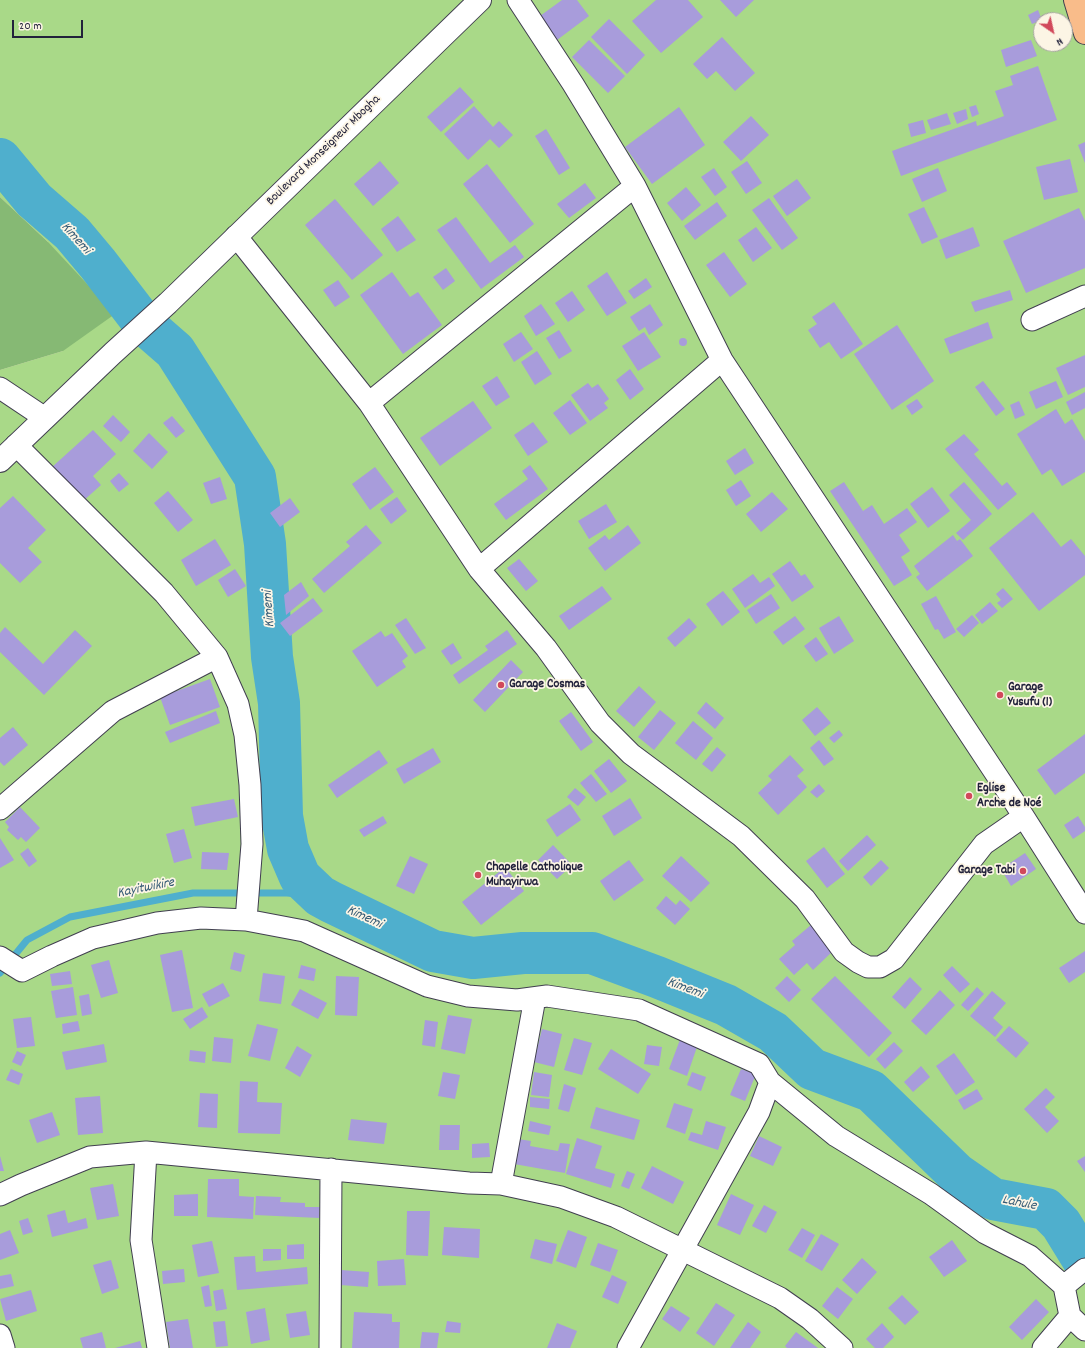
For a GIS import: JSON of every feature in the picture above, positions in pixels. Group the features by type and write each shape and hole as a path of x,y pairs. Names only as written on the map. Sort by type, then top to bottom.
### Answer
{"highway":[{"path":"1075,0 1085,34"}],"street":[{"name":"Boulevard Monseigneur Mbogha","path":"45,418 168,303 480,0"},
{"path":"518,0 573,84 635,186 722,360 1010,796 1085,913"},
{"path":"369,403 635,186"},
{"path":"236,236 369,403 479,569 546,648 600,723 631,754 741,836 805,899 844,952 868,967 880,967 894,959 984,844 1023,817"},
{"path":"1032,320 1085,296"},
{"path":"479,569 722,360"},
{"path":"0,388 45,418 0,461"},
{"path":"16,445 164,593 216,657 238,704 245,735 250,785 252,844 246,920"},
{"path":"0,809 113,711 216,657"},
{"path":"0,957 22,971 93,938 150,924 201,918 246,920 304,931 427,986 468,996 517,1000 547,996 639,1010 759,1064 770,1082 836,1136 931,1194 985,1233 1030,1256 1064,1286 1070,1316 1085,1330"},
{"path":"500,1184 535,998"},
{"path":"628,1348 759,1112 770,1082"},
{"path":"0,1195 90,1157 146,1152 468,1183 500,1184 561,1197 616,1216 780,1298 810,1319 840,1348"},
{"path":"146,1152 141,1240 158,1348"},
{"path":"330,1348 331,1169"},
{"path":"1064,1286 1085,1269"},
{"path":"1043,1348 1070,1316"},
{"path":"0,1335 4,1348"}],"green space":[{"path":"0,0 1085,0 1085,1348 0,1348 0,370 63,351 48,242 0,197"},
{"path":"0,197 48,242 115,314 63,351 0,370"}],"building":[{"path":"562,0 577,0 589,16 557,40 540,16"},
{"path":"656,0 688,0 703,17 661,53 632,21"},
{"path":"720,0 754,0 736,17"},
{"path":"1033,12 1033,24 1032,24 1028,15"},
{"path":"609,19 645,55 627,74 591,37"},
{"path":"722,37 755,73 735,91 716,71 707,79 693,64"},
{"path":"589,40 625,76 608,93 572,57"},
{"path":"1031,40 1033,52 1036,52 1037,56 1006,67 1001,50"},
{"path":"1038,66 1057,120 901,176 892,151 976,121 977,126 1004,116 995,91 1013,85 1010,76"},
{"path":"460,87 474,102 441,132 427,117"},
{"path":"976,105 979,114 972,117 969,107"},
{"path":"474,106 493,127 499,121 513,135 499,148 490,139 468,160 444,134"},
{"path":"679,107 705,145 652,184 625,147"},
{"path":"966,109 968,119 957,124 953,113"},
{"path":"947,113 951,124 931,130 927,120"},
{"path":"751,116 769,135 741,161 723,142"},
{"path":"923,120 926,133 911,137 908,124"},
{"path":"546,129 570,168 559,175 535,136"},
{"path":"1085,142 1085,163 1078,145"},
{"path":"1070,159 1078,192 1044,200 1036,167"},
{"path":"380,161 399,183 373,206 354,184"},
{"path":"747,161 762,183 746,194 731,172"},
{"path":"487,164 534,224 510,243 463,184"},
{"path":"714,168 727,187 715,196 701,177"},
{"path":"938,168 947,191 922,202 912,179"},
{"path":"797,179 811,198 787,216 773,196"},
{"path":"585,183 596,198 569,218 557,204"},
{"path":"686,187 701,205 682,221 667,203"},
{"path":"769,198 798,238 782,250 752,210"},
{"path":"335,199 383,255 352,280 305,225"},
{"path":"717,202 727,216 695,240 684,226"},
{"path":"924,207 938,237 922,244 908,214"},
{"path":"1079,208 1085,221 1085,268 1026,293 1003,241"},
{"path":"398,216 416,240 397,252 381,229"},
{"path":"456,217 490,263 515,245 524,257 481,289 437,230"},
{"path":"756,227 772,248 753,262 738,240"},
{"path":"973,227 980,246 946,259 939,240"},
{"path":"724,252 747,284 730,297 706,265"},
{"path":"446,268 455,281 443,290 433,277"},
{"path":"392,272 410,297 418,292 442,325 403,354 360,295"},
{"path":"607,272 627,303 607,316 587,286"},
{"path":"646,278 652,287 634,299 628,291"},
{"path":"338,280 350,297 335,307 323,290"},
{"path":"1010,290 1013,300 975,312 971,302"},
{"path":"572,291 585,310 568,322 555,303"},
{"path":"834,302 863,344 841,359 829,342 820,348 808,330 817,324 812,317"},
{"path":"541,304 555,324 536,336 524,316"},
{"path":"650,304 663,325 649,335 645,327 639,331 630,317"},
{"path":"988,322 993,338 950,354 944,339"},
{"path":"897,325 934,381 892,410 854,354"},
{"path":"559,330 572,351 559,359 546,338"},
{"path":"521,332 533,349 514,362 503,344"},
{"path":"644,332 661,357 638,371 622,346"},
{"path":"681,338 685,338 687,342 685,346 681,346 679,344 679,340"},
{"path":"537,351 552,374 535,385 521,362"},
{"path":"1085,355 1085,387 1068,395 1056,368"},
{"path":"630,369 644,389 630,400 616,380"},
{"path":"497,376 510,397 496,406 482,386"},
{"path":"983,381 1005,409 996,416 975,387"},
{"path":"1056,381 1063,397 1036,409 1029,392"},
{"path":"588,383 592,388 598,384 609,399 604,403 608,408 590,421 571,395"},
{"path":"1085,392 1085,408 1072,415 1066,402"},
{"path":"917,399 923,407 912,415 906,406"},
{"path":"570,400 587,423 570,435 553,413"},
{"path":"473,401 492,428 440,466 420,438"},
{"path":"1019,401 1025,415 1015,419 1010,405"},
{"path":"1056,409 1065,424 1072,419 1085,441 1085,472 1062,486 1051,469 1042,475 1017,434"},
{"path":"113,415 130,432 121,442 103,426"},
{"path":"172,416 185,431 176,438 163,423"},
{"path":"533,422 548,442 528,456 514,435"},
{"path":"93,430 116,454 93,476 101,485 82,502 51,468"},
{"path":"149,433 168,452 152,469 133,451"},
{"path":"964,434 979,450 974,454 1002,486 1007,482 1017,494 998,510 945,449"},
{"path":"745,448 754,463 735,475 726,461"},
{"path":"530,465 548,489 506,520 494,504 528,479 522,471"},
{"path":"375,467 394,492 370,510 352,484"},
{"path":"119,473 129,484 119,492 110,481"},
{"path":"220,477 227,499 211,504 203,483"},
{"path":"741,480 751,496 736,506 726,490"},
{"path":"844,482 863,511 872,505 884,524 907,508 917,522 899,535 910,551 901,557 912,575 894,586 830,491"},
{"path":"964,482 992,514 963,540 956,533 971,520 949,495"},
{"path":"932,487 950,511 928,528 910,504"},
{"path":"168,491 193,520 178,532 154,503"},
{"path":"772,492 788,509 761,532 746,514"},
{"path":"13,496 46,530 28,548 42,562 20,583 0,563 0,508"},
{"path":"397,497 407,511 391,524 380,509"},
{"path":"290,498 300,512 280,527 270,513"},
{"path":"606,504 617,522 589,539 578,521"},
{"path":"1033,512 1061,547 1071,539 1085,556 1085,575 1039,611 989,548"},
{"path":"366,525 382,543 324,593 312,579 350,546 346,542"},
{"path":"628,525 641,543 605,571 588,548 605,535 609,540"},
{"path":"953,535 957,541 960,539 973,556 927,591 916,577 920,574 914,566"},
{"path":"215,539 231,565 196,586 181,560"},
{"path":"519,559 538,581 526,591 507,568"},
{"path":"790,561 801,576 805,574 814,587 792,602 772,574"},
{"path":"235,569 246,586 228,597 218,580"},
{"path":"753,574 760,583 769,577 775,586 745,608 732,589"},
{"path":"301,582 309,596 286,615 284,595"},
{"path":"602,586 612,599 569,630 559,616"},
{"path":"1003,588 1013,599 1002,608 997,603 1001,600 996,594"},
{"path":"723,591 740,612 722,626 706,604"},
{"path":"771,594 780,608 756,624 747,610"},
{"path":"936,596 956,632 944,639 938,629 935,630 921,604"},
{"path":"313,598 323,611 290,636 280,623"},
{"path":"990,602 998,611 982,624 975,615"},
{"path":"972,615 979,623 964,637 956,629"},
{"path":"795,616 805,629 783,645 773,632"},
{"path":"839,616 854,641 834,654 819,628"},
{"path":"406,618 426,648 415,654 395,625"},
{"path":"689,618 697,627 675,647 667,638"},
{"path":"5,627 43,664 75,630 92,646 44,695 0,652 0,633"},
{"path":"507,630 517,644 459,684 453,675 488,650 485,646"},
{"path":"381,631 385,637 392,633 408,656 402,661 406,667 377,687 352,651"},
{"path":"816,637 828,654 816,662 804,646"},
{"path":"453,643 462,658 451,665 441,651"},
{"path":"511,660 523,672 485,712 473,700"},
{"path":"210,679 220,707 170,725 160,697"},
{"path":"639,686 656,702 634,727 616,711"},
{"path":"706,702 724,718 715,729 697,713"},
{"path":"817,707 831,723 815,736 802,720"},
{"path":"660,710 676,723 654,750 638,737"},
{"path":"216,711 220,723 170,743 165,732"},
{"path":"571,712 593,742 581,751 559,721"},
{"path":"693,721 713,738 696,760 675,743"},
{"path":"13,727 28,745 4,766 0,762 0,738"},
{"path":"839,730 843,735 834,743 829,738"},
{"path":"1085,734 1085,773 1055,795 1037,770"},
{"path":"819,740 834,759 824,766 810,748"},
{"path":"717,747 726,755 712,772 702,764"},
{"path":"433,748 441,762 404,784 396,769"},
{"path":"379,750 388,763 337,798 328,785"},
{"path":"790,755 804,770 797,776 807,787 778,815 758,793 772,780 768,776"},
{"path":"609,759 627,781 611,793 594,771"},
{"path":"591,774 607,794 596,802 580,783"},
{"path":"819,784 825,791 817,798 810,792"},
{"path":"575,788 586,797 578,806 567,797"},
{"path":"630,798 642,818 614,836 602,816"},
{"path":"234,799 238,817 195,826 191,807"},
{"path":"570,804 581,820 557,837 546,820"},
{"path":"20,807 40,828 26,842 21,837 18,840 7,830 9,827 5,822"},
{"path":"383,816 387,823 364,837 359,830"},
{"path":"1078,816 1085,827 1085,831 1073,839 1064,825"},
{"path":"184,829 192,858 174,863 166,834"},
{"path":"867,835 876,845 848,871 839,861"},
{"path":"0,838 14,860 0,868"},
{"path":"553,845 572,865 557,879 538,860"},
{"path":"824,847 845,874 827,888 806,861"},
{"path":"28,848 37,861 29,867 20,854"},
{"path":"202,852 229,853 227,870 201,869"},
{"path":"1025,853 1036,869 1011,886 1001,869"},
{"path":"410,856 428,864 414,894 396,886"},
{"path":"681,856 710,883 691,902 662,876"},
{"path":"629,860 644,880 614,901 600,881"},
{"path":"881,860 889,868 871,886 863,877"},
{"path":"505,867 524,891 481,925 462,902"},
{"path":"666,896 676,905 680,900 690,909 675,925 656,908"},
{"path":"811,925 833,951 813,970 807,963 794,975 779,959 795,945 792,941"},
{"path":"182,950 193,1008 172,1012 160,955"},
{"path":"1085,951 1085,972 1069,983 1059,968"},
{"path":"234,952 245,955 241,972 230,969"},
{"path":"109,960 118,993 101,998 91,965"},
{"path":"301,965 316,969 314,981 298,978"},
{"path":"952,966 970,984 960,993 943,975"},
{"path":"70,971 72,984 52,986 50,974"},
{"path":"263,973 285,976 281,1004 259,1001"},
{"path":"336,976 359,977 357,1016 335,1015"},
{"path":"787,976 801,990 789,1002 775,988"},
{"path":"835,976 892,1033 869,1057 811,999"},
{"path":"910,977 922,989 905,1009 892,997"},
{"path":"223,983 230,996 209,1007 202,994"},
{"path":"73,987 77,1015 56,1018 51,991"},
{"path":"977,987 984,994 968,1011 961,1005"},
{"path":"300,989 327,1003 318,1019 291,1005"},
{"path":"940,990 955,1005 926,1035 911,1021"},
{"path":"992,991 1006,1003 993,1018 1003,1027 995,1037 970,1016"},
{"path":"89,994 92,1014 82,1016 79,996"},
{"path":"202,1007 208,1017 190,1029 183,1019"},
{"path":"448,1015 472,1019 465,1054 441,1049"},
{"path":"31,1017 35,1046 17,1048 13,1019"},
{"path":"425,1020 438,1022 435,1047 422,1045"},
{"path":"78,1021 80,1031 63,1034 62,1024"},
{"path":"257,1024 278,1029 270,1061 248,1056"},
{"path":"1009,1026 1029,1043 1016,1058 996,1040"},
{"path":"542,1029 562,1034 554,1067 534,1062"},
{"path":"214,1037 233,1039 231,1063 212,1061"},
{"path":"681,1037 698,1044 687,1076 669,1069"},
{"path":"574,1038 592,1043 582,1075 564,1070"},
{"path":"894,1042 903,1051 885,1069 876,1059"},
{"path":"104,1044 107,1062 66,1070 62,1052"},
{"path":"647,1045 662,1047 659,1066 644,1064"},
{"path":"297,1046 312,1055 300,1077 285,1068"},
{"path":"611,1049 651,1074 638,1094 598,1069"},
{"path":"190,1050 206,1052 205,1063 189,1061"},
{"path":"17,1051 26,1055 21,1066 12,1062"},
{"path":"954,1053 975,1082 956,1095 936,1066"},
{"path":"921,1066 930,1077 913,1092 904,1082"},
{"path":"11,1069 23,1074 19,1085 6,1080"},
{"path":"741,1069 756,1074 745,1101 730,1095"},
{"path":"443,1072 460,1075 455,1099 438,1096"},
{"path":"534,1072 552,1075 549,1097 531,1095"},
{"path":"692,1072 706,1077 701,1091 687,1085"},
{"path":"240,1081 258,1082 257,1102 282,1103 280,1134 238,1133"},
{"path":"564,1084 576,1088 569,1112 558,1109"},
{"path":"1046,1088 1055,1097 1045,1107 1059,1121 1047,1133 1024,1109"},
{"path":"977,1089 983,1099 964,1110 958,1100"},
{"path":"200,1093 218,1094 217,1128 198,1127"},
{"path":"100,1096 103,1133 78,1135 75,1098"},
{"path":"530,1097 550,1099 549,1109 530,1107"},
{"path":"674,1103 693,1109 685,1134 666,1127"},
{"path":"596,1107 640,1120 634,1140 590,1128"},
{"path":"52,1112 60,1135 37,1143 29,1120"},
{"path":"351,1119 387,1123 384,1144 348,1140"},
{"path":"530,1121 551,1126 549,1135 528,1131"},
{"path":"706,1121 726,1127 718,1150 688,1140 691,1132 702,1135"},
{"path":"440,1125 460,1125 459,1150 439,1150"},
{"path":"759,1136 782,1147 773,1166 750,1156"},
{"path":"577,1138 602,1146 595,1168 615,1174 611,1188 566,1174"},
{"path":"518,1139 531,1141 530,1146 558,1151 560,1143 570,1144 565,1173 514,1164"},
{"path":"489,1143 490,1157 472,1158 472,1144"},
{"path":"0,1156 4,1171 0,1171"},
{"path":"1085,1156 1085,1172 1077,1161"},
{"path":"652,1166 684,1182 673,1204 641,1188"},
{"path":"627,1171 635,1174 629,1189 621,1186"},
{"path":"208,1179 239,1179 239,1196 254,1197 253,1219 207,1217"},
{"path":"113,1184 119,1216 97,1220 90,1188"},
{"path":"198,1194 198,1216 174,1216 174,1195"},
{"path":"731,1194 754,1205 740,1235 717,1225"},
{"path":"256,1196 281,1197 280,1202 305,1203 305,1207 320,1207 319,1218 255,1215"},
{"path":"764,1205 777,1212 766,1233 752,1226"},
{"path":"65,1210 68,1223 86,1218 88,1228 52,1237 47,1215"},
{"path":"407,1211 430,1211 428,1256 406,1255"},
{"path":"28,1218 33,1232 23,1235 19,1221"},
{"path":"444,1227 480,1229 479,1258 442,1255"},
{"path":"802,1228 815,1235 802,1258 788,1250"},
{"path":"10,1230 19,1253 0,1260 0,1234"},
{"path":"568,1230 587,1237 576,1268 556,1261"},
{"path":"821,1234 839,1244 822,1271 805,1261"},
{"path":"535,1239 557,1244 552,1264 530,1258"},
{"path":"952,1240 967,1261 944,1277 929,1257"},
{"path":"212,1241 219,1273 198,1277 192,1245"},
{"path":"598,1243 618,1250 610,1272 590,1265"},
{"path":"304,1244 304,1259 287,1259 287,1245"},
{"path":"263,1249 281,1249 281,1260 263,1261"},
{"path":"255,1256 256,1272 307,1267 308,1284 237,1290 234,1257"},
{"path":"862,1258 877,1272 857,1294 842,1280"},
{"path":"404,1259 406,1285 378,1286 377,1261"},
{"path":"111,1260 119,1288 102,1294 93,1265"},
{"path":"184,1269 185,1282 163,1284 162,1271"},
{"path":"341,1270 369,1272 368,1287 340,1285"},
{"path":"11,1274 14,1286 0,1289 0,1276"},
{"path":"612,1275 627,1282 618,1304 602,1297"},
{"path":"209,1285 212,1306 205,1307 201,1287"},
{"path":"837,1287 853,1299 838,1319 822,1306"},
{"path":"223,1289 227,1309 216,1311 213,1291"},
{"path":"31,1290 37,1311 6,1321 0,1299"},
{"path":"902,1295 919,1312 905,1325 888,1308"},
{"path":"1036,1299 1049,1312 1022,1340 1009,1327"},
{"path":"716,1303 735,1315 714,1346 696,1333"},
{"path":"671,1306 690,1318 680,1332 662,1319"},
{"path":"265,1308 270,1340 251,1344 246,1312"},
{"path":"306,1311 310,1335 290,1338 286,1314"},
{"path":"354,1312 392,1314 392,1322 400,1322 399,1348 352,1348"},
{"path":"188,1319 193,1348 170,1348 166,1322"},
{"path":"225,1321 228,1346 216,1347 213,1322"},
{"path":"447,1321 461,1323 460,1333 445,1332"},
{"path":"748,1322 761,1332 750,1348 730,1348"},
{"path":"557,1323 577,1331 570,1348 547,1348"},
{"path":"882,1323 894,1337 883,1348 875,1348 866,1339"},
{"path":"102,1332 106,1348 83,1348 80,1338"},
{"path":"422,1332 439,1333 437,1348 420,1348"},
{"path":"796,1332 818,1348 787,1348 785,1346"},
{"path":"140,1341 142,1348 115,1348"}],"waterway":[{"name":"Kimemi","path":"0,159 34,200 72,233 144,324 175,351 255,477 265,544 272,657 279,703 282,816 288,849 300,877 320,896 433,951 473,958 523,953 592,953 726,1005 773,1032 812,1069 871,1091 957,1174 993,1199 1046,1209 1061,1224 1085,1263"},
{"name":"Kayitwikire","path":"0,973 27,940 70,917 193,893 287,893 320,896"}],"place":[{"name":"Garage Cosmas","path":"501,685"},
{"name":"Garage Yusufu (1)","path":"1000,695"},
{"name":"Eglise Arche de Noé","path":"969,796"},
{"name":"Garage Tabi","path":"1023,871"},
{"name":"Chapelle Catholique Muhayirwa","path":"478,875"}],"water label":[{"name":"Lahule","path":"1019,1204"}]}
